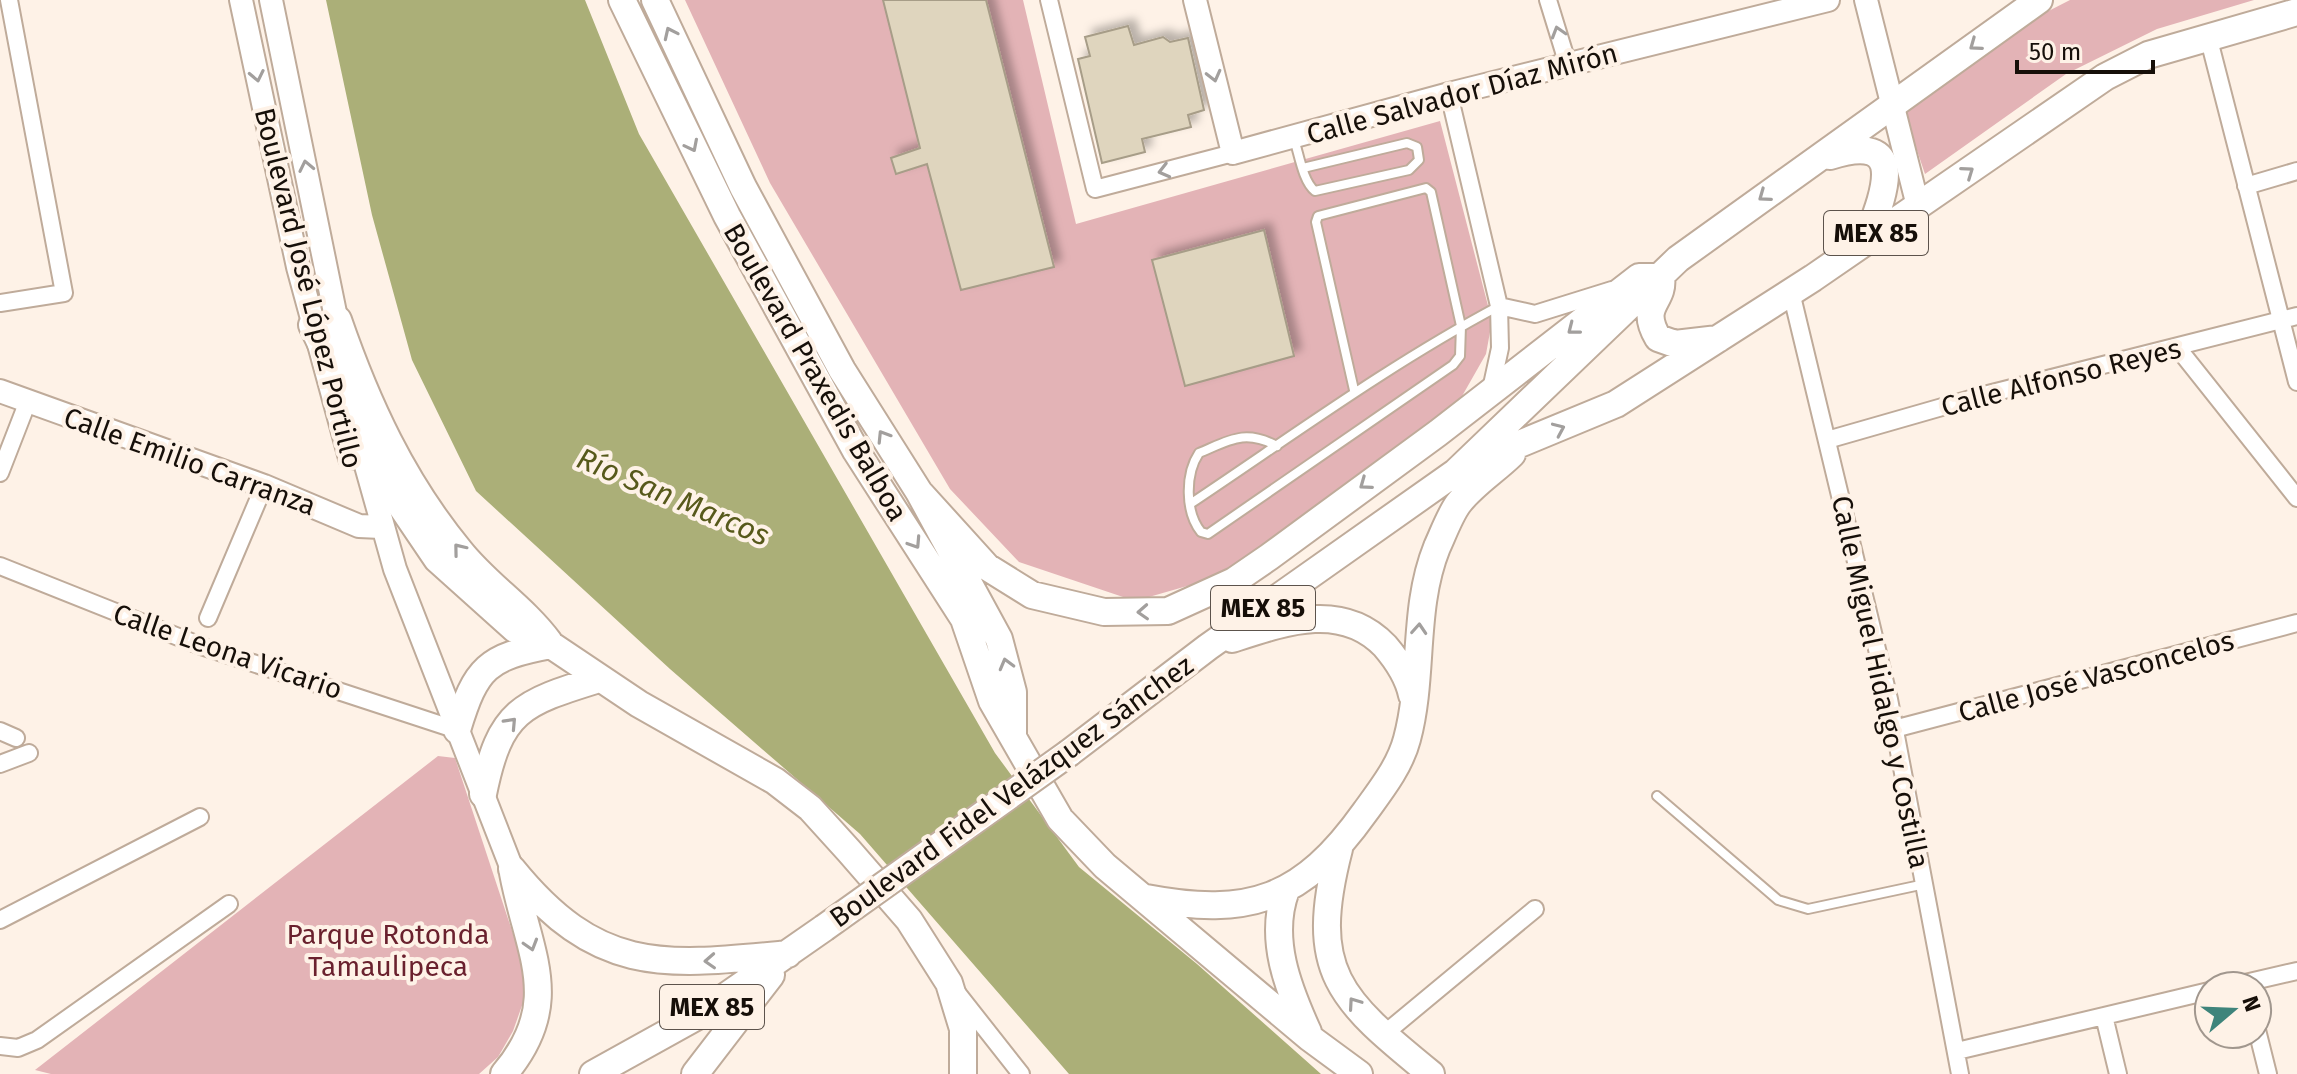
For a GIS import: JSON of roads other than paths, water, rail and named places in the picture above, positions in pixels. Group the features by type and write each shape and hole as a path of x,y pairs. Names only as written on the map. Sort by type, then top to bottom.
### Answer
{"main road":[{"name":"Boulevard Praxedis Balboa","path":"622,0 727,216 856,451 964,619 992,701 1060,819 1105,866 1310,1038 1359,1074"},
{"name":"Boulevard Praxedis Balboa","path":"655,0 743,187 835,357 919,492 999,639 1013,692 1013,741"},
{"name":"Boulevard Fidel Velázquez Sánchez","path":"593,1074 696,1017 788,954 1069,753 1208,647 1460,468 1678,259 2039,0"},
{"name":"Boulevard Fidel Velázquez Sánchez","path":"1460,468 1522,446 1616,404 1791,292 2105,77 2148,55 2297,12"},
{"path":"667,97 694,83"},
{"path":"1813,161 1856,148 1871,151 1883,162 1887,187 1867,239"},
{"path":"919,492 987,567 1032,595 1104,612 1168,611 1234,581 1490,394 1639,277 1661,277 1662,286 1650,309 1651,327 1658,338 1675,344 1718,339"},
{"path":"328,314 351,409 395,497 437,559 515,629 551,645 599,679 775,781 810,808 909,920 949,983 963,1029 963,1074"},
{"path":"328,314 402,470 461,552 495,588 529,615 551,645"},
{"path":"1142,897 1219,907 1286,890 1315,871 1340,847 1388,781 1406,742 1414,706 1420,612 1436,550 1459,503 1522,446"},
{"path":"1208,647 1280,623 1314,618 1349,622 1371,632 1393,655 1409,683 1414,706"},
{"path":"457,730 469,691 484,671 510,653 551,645"},
{"path":"483,794 494,743 516,716 535,700 599,679"},
{"path":"1340,847 1324,925 1333,970 1356,1008 1383,1035 1431,1074"},
{"path":"512,869 539,902 569,928 609,949 649,961 706,962 788,954"},
{"path":"504,1074 534,1028 540,993 539,973 512,869"},
{"path":"1286,890 1279,908 1282,964 1310,1038"},
{"path":"695,1074 788,954"}],"street":[{"path":"0,303 64,293 9,0"},
{"name":"Boulevard José López Portillo","path":"241,0 305,298 328,314"},
{"name":"Boulevard José López Portillo","path":"271,0 328,314 336,415 376,527 512,869"},
{"name":"Calle Salvador Díaz Mirón","path":"1049,0 1095,189 1449,94 1828,0"},
{"path":"1195,0 1233,153"},
{"path":"1548,0 1568,65"},
{"path":"1866,0 1890,106 1918,206"},
{"path":"2208,36 2246,186 2289,318 2297,382"},
{"path":"1449,94 1499,306 1500,348 1490,394"},
{"path":"2246,186 2297,171"},
{"path":"1499,306 1535,314 1629,285"},
{"name":"Calle Miguel Hidalgo y Costilla","path":"1791,292 1894,729 1960,1074"},
{"name":"Calle Alfonso Reyes","path":"1827,440 1984,395 2289,318"},
{"path":"2177,347 2297,498"},
{"name":"Calle Emilio Carranza","path":"0,391 264,486 359,526 376,527"},
{"path":"0,473 28,401"},
{"name":"Boulevard José López Portillo","path":"351,409 376,527"},
{"path":"208,618 264,486"},
{"name":"Calle Leona Vicario","path":"0,566 201,646 457,730"},
{"name":"Calle José Vasconcelos","path":"1894,729 2297,623"},
{"path":"0,764 29,753"},
{"path":"0,920 200,817"},
{"path":"0,1046 18,1048 37,1040 229,904"},
{"path":"1383,1035 1535,909"},
{"path":"2273,977 2297,971"},
{"path":"949,983 1021,1074"},
{"path":"1957,1051 2193,995"},
{"path":"2104,1016 2118,1074"},
{"path":"2262,1050 2268,1074"}],"lane":[{"path":"1294,137 1303,168 1309,187 1315,191 1409,170 1419,160 1417,147 1407,143 1303,168"},
{"path":"1277,446 1257,436 1239,437 1199,453 1190,475 1190,504 1196,526 1201,532 1208,534 1453,365 1462,347 1461,326 1431,192 1426,188 1323,212 1316,222 1354,390"},
{"path":"1190,504 1354,390 1499,306"},
{"path":"1657,796 1778,900 1808,909 1925,884"}],"water":[{"name":"Río San Marcos","path":"326,0 585,0 639,134 995,753 1079,867 1197,964 1321,1074 1069,1074 860,834 670,669 476,491 412,360 372,215"}],"park label":[{"name":"Parque Rotonda Tamaulipeca","path":"388,950"}]}
